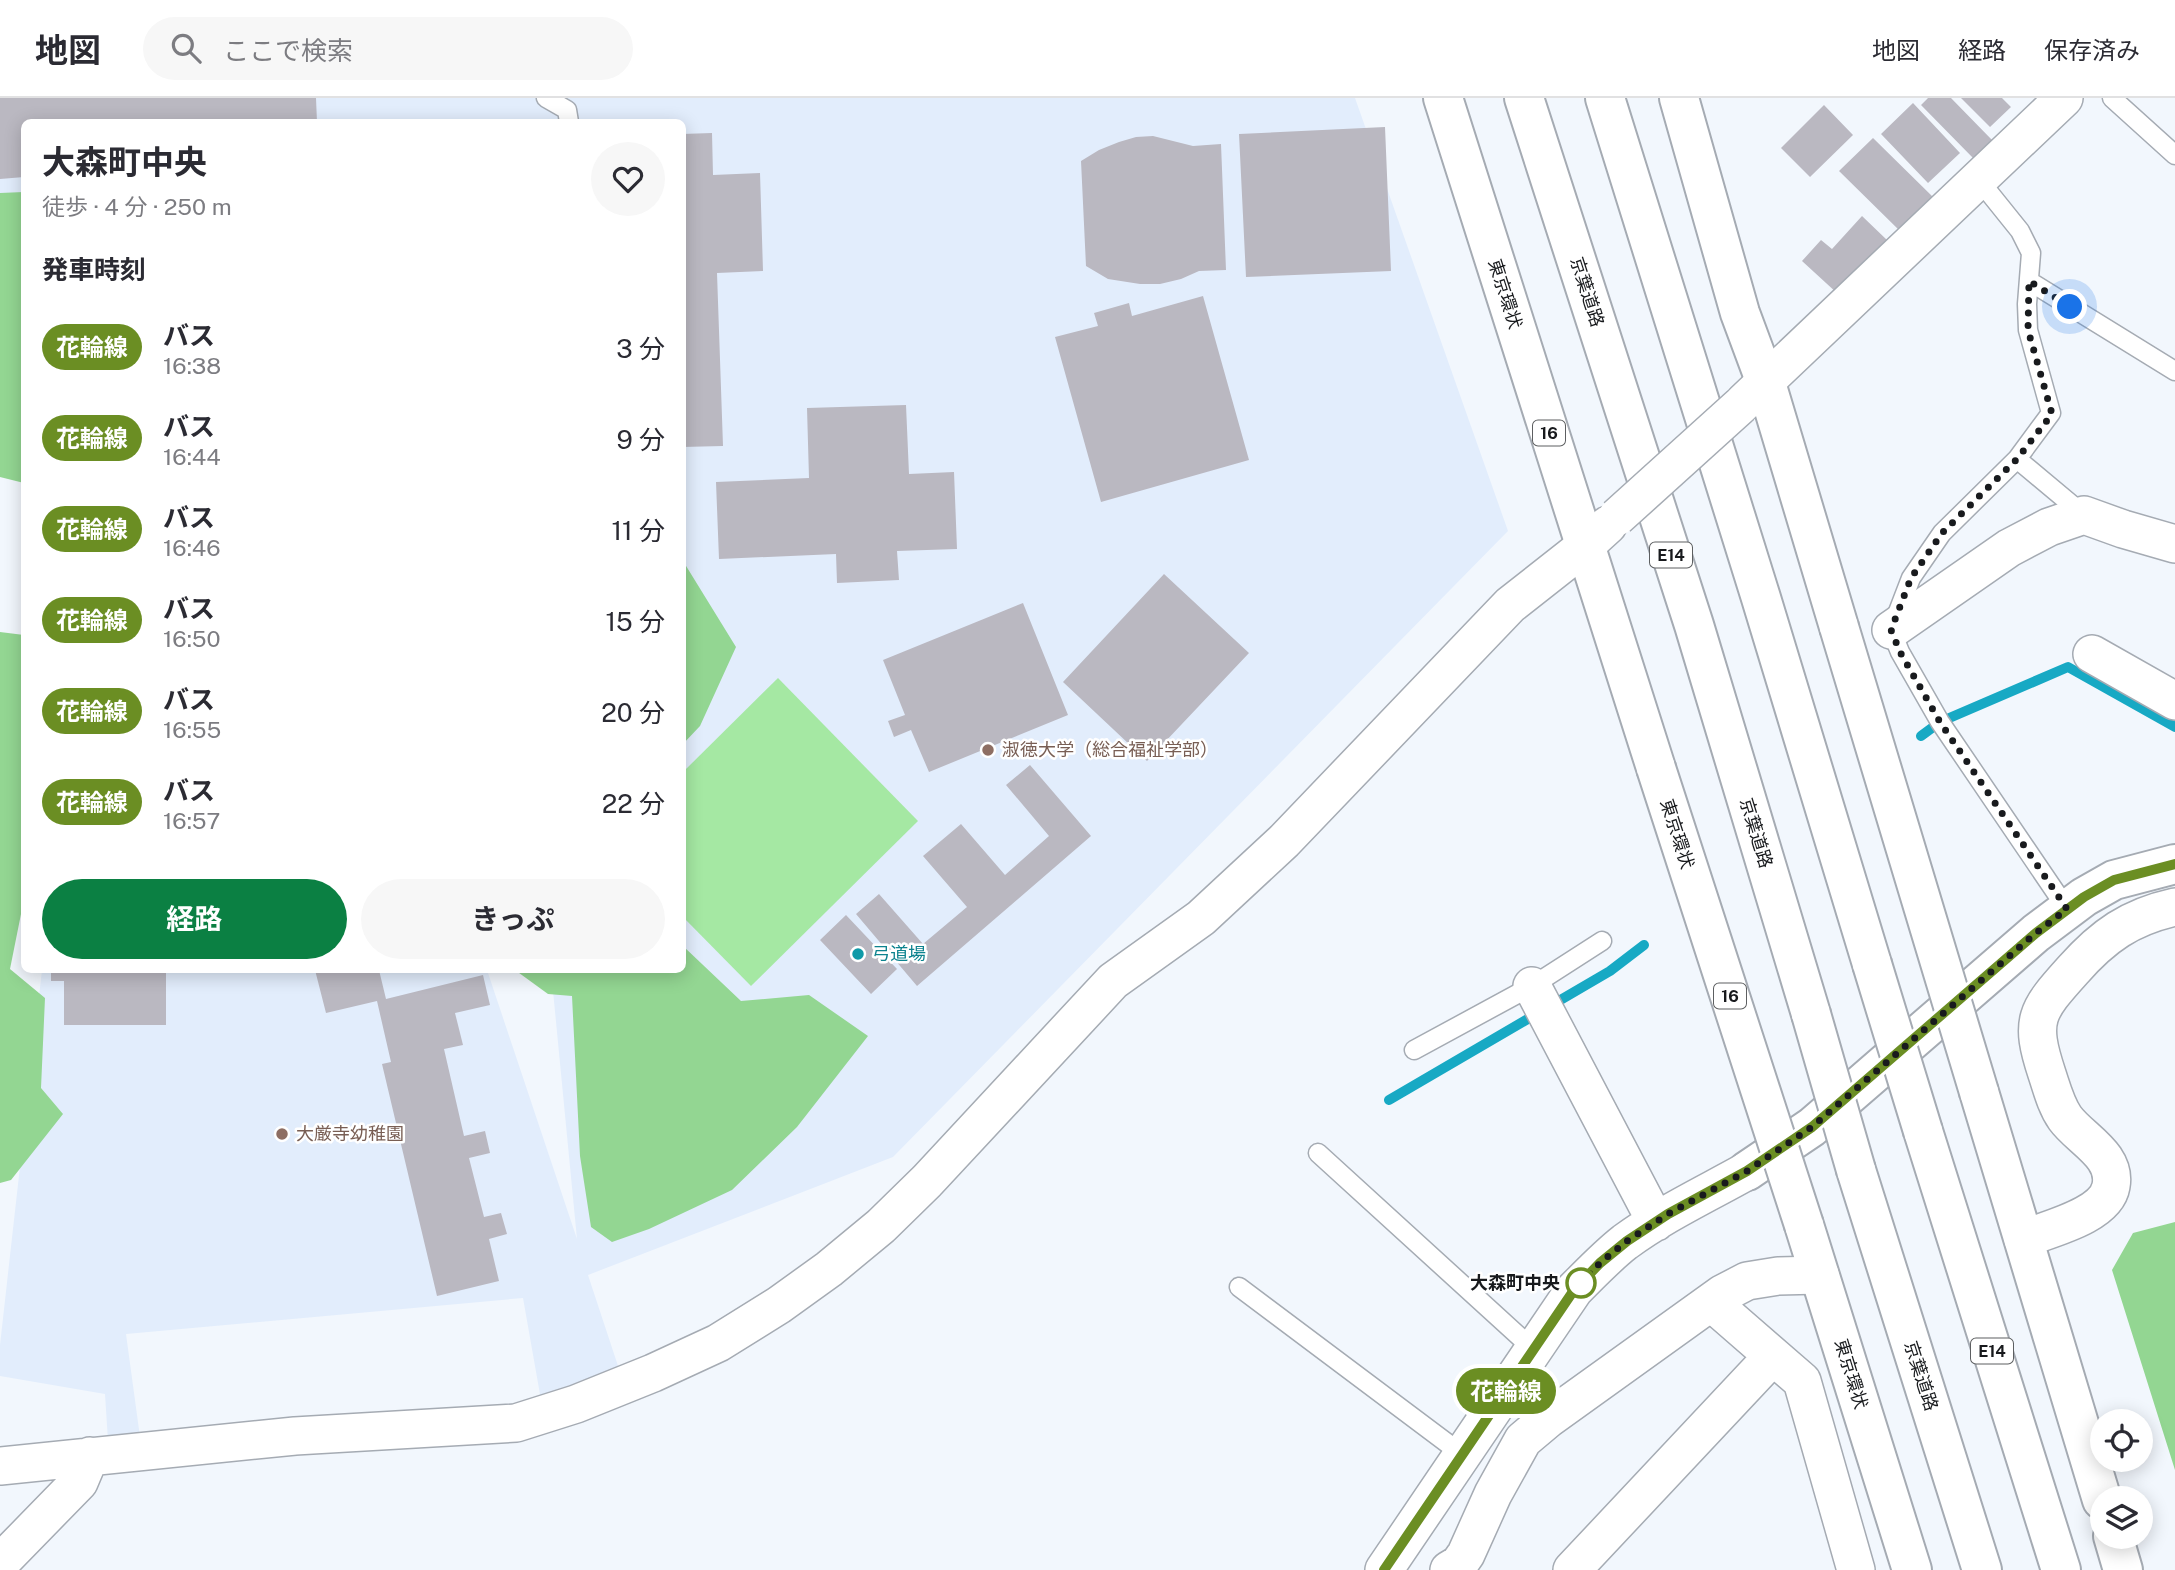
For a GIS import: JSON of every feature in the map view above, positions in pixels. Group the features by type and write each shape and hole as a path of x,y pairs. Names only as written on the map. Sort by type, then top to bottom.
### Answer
{"main road":[{"name":"東京環状","path":"1443,98 1912,1570"},
{"name":"京葉道路","path":"1524,98 1694,625 1856,1170 1982,1570"},
{"name":"E14","path":"1605,98 2061,1570"},
{"path":"1679,98 1740,313 1753,394 1839,627 2098,1486"},
{"path":"1747,1171 1812,1127 2025,942 2067,909 2114,880 2175,864"},
{"path":"2117,1549 2123,1570"}],"street":[{"path":"0,1466 295,1436 516,1423 576,1404 718,1343 809,1283 881,1226 927,1181 1113,981 1201,918 1284,841 1510,604 1585,546 1753,394 2064,98"},
{"path":"1891,630 2009,548 2049,527 2084,515 2123,530 2175,544"},
{"path":"2092,654 2175,701"},
{"path":"2023,1238 2084,1216 2102,1204 2111,1186 2103,1155 2066,1119 2057,1104 2037,1045 2038,1018 2044,1004 2078,964 2118,928 2143,915 2175,907"},
{"path":"1532,986 1656,1222"},
{"path":"1436,1570 1390,1561 1574,1290 1600,1263 1627,1241 1747,1171"},
{"path":"1449,1570 1459,1564 1466,1553 1504,1473 1524,1440 1548,1419 1711,1302 1747,1281 1778,1276 1820,1276"},
{"path":"1711,1302 1802,1381 1856,1570"},
{"path":"1572,1570 1773,1356"},
{"path":"0,1563 79,1482 90,1456"}],"lane":[{"path":"546,98 567,110 568,119"},
{"path":"2112,98 2175,155"},
{"path":"1979,180 2020,231 2031,253 2028,330 2052,414 2017,459 1942,533 1911,578 1891,630 1900,652 1940,722 2067,909"},
{"path":"2029,281 2175,371"},
{"path":"2017,459 2084,515"},
{"path":"1414,1050 1532,986 1602,941"},
{"path":"1318,1153 1533,1349"},
{"path":"1239,1287 1463,1455"}],"shaded area":[{"name":"淑徳大学（総合福祉学部）","path":"0,98 1355,98 1508,531 893,1157 588,1275 620,1372 541,1400 523,1298 126,1334 140,1437 108,1441 105,1394 0,1376 0,1345 42,973 488,973 577,1239 551,973 686,973 686,119 21,119 21,262 0,262"}],"green space":[{"path":"21,192 21,482 0,477 0,193"},
{"path":"686,566 736,647 700,726 686,741"},
{"path":"0,632 21,635 21,914 10,969 45,998 41,1088 63,1114 11,1180 0,1183"},
{"path":"778,678 918,821 751,986 686,920 686,769"},
{"path":"686,949 741,1001 809,995 868,1036 797,1127 732,1190 649,1229 612,1242 591,1227 580,1156 572,996 548,994 519,973 686,973"},
{"path":"2175,1222 2175,1470 2112,1270 2133,1233"}],"building":[{"path":"0,98 316,98 317,119 21,119 21,177 0,179"},
{"path":"1928,98 1951,98 1992,140 1973,158 1921,105"},
{"path":"1961,98 2002,98 2011,107 1990,127"},
{"path":"1913,103 1960,153 1928,183 1881,134"},
{"path":"1824,105 1853,135 1810,177 1781,148"},
{"path":"1385,127 1391,271 1246,277 1239,134"},
{"path":"712,133 713,175 760,173 763,271 717,273 723,446 686,447 686,134"},
{"path":"1153,136 1193,146 1221,144 1226,270 1199,271 1160,284 1140,284 1108,279 1086,266 1081,161 1119,142"},
{"path":"1873,138 1934,198 1901,232 1839,171"},
{"path":"1862,216 1887,240 1838,294 1802,261 1821,240 1832,249"},
{"path":"1203,296 1249,460 1101,502 1055,337 1098,326 1094,313 1129,303 1132,316"},
{"path":"906,405 909,474 954,472 957,549 897,551 899,580 837,583 836,554 719,559 716,482 809,478 807,408"},
{"path":"1164,574 1249,653 1147,761 1063,682"},
{"path":"1023,603 1068,715 929,772 911,730 894,737 888,721 905,715 883,660"},
{"path":"1030,765 1091,836 917,986 856,914 879,894 923,944 967,907 923,856 961,824 1005,875 1049,836 1006,785"},
{"name":"弓道場","path":"846,915 897,969 871,994 820,940"},
{"path":"51,973 166,973 166,1025 64,1025 64,981 51,981"},
{"path":"316,973 380,973 386,999 483,975 490,1005 455,1013 463,1045 444,1049 464,1136 485,1131 490,1153 469,1158 484,1217 501,1213 507,1234 489,1239 499,1281 437,1296 382,1064 391,1062 377,1001 326,1013"}],"waterway":[{"path":"1921,736 1940,722 2068,667 2175,727"},
{"path":"1389,1100 1610,971 1644,945"}],"bus line":[{"name":"花輪線","path":"1384,1570 1574,1290 1600,1263 1668,1214 1747,1171 1812,1127 2036,933 2084,897 2114,880 2175,864"}],"place":[{"name":"淑徳大学（総合福祉学部）","path":"988,750"},
{"name":"弓道場","path":"858,954"},
{"name":"大厳寺幼稚園","path":"282,1134"},
{"name":"大森町中央","path":"1581,1283"}],"route":[{"path":"1581,1283 1627,1241 1668,1214 1747,1171 1812,1127 2067,909 1940,722 1900,652 1891,630 1911,578 1942,533 2017,459 2052,414 2028,330 2029,281 2070,307"}]}
